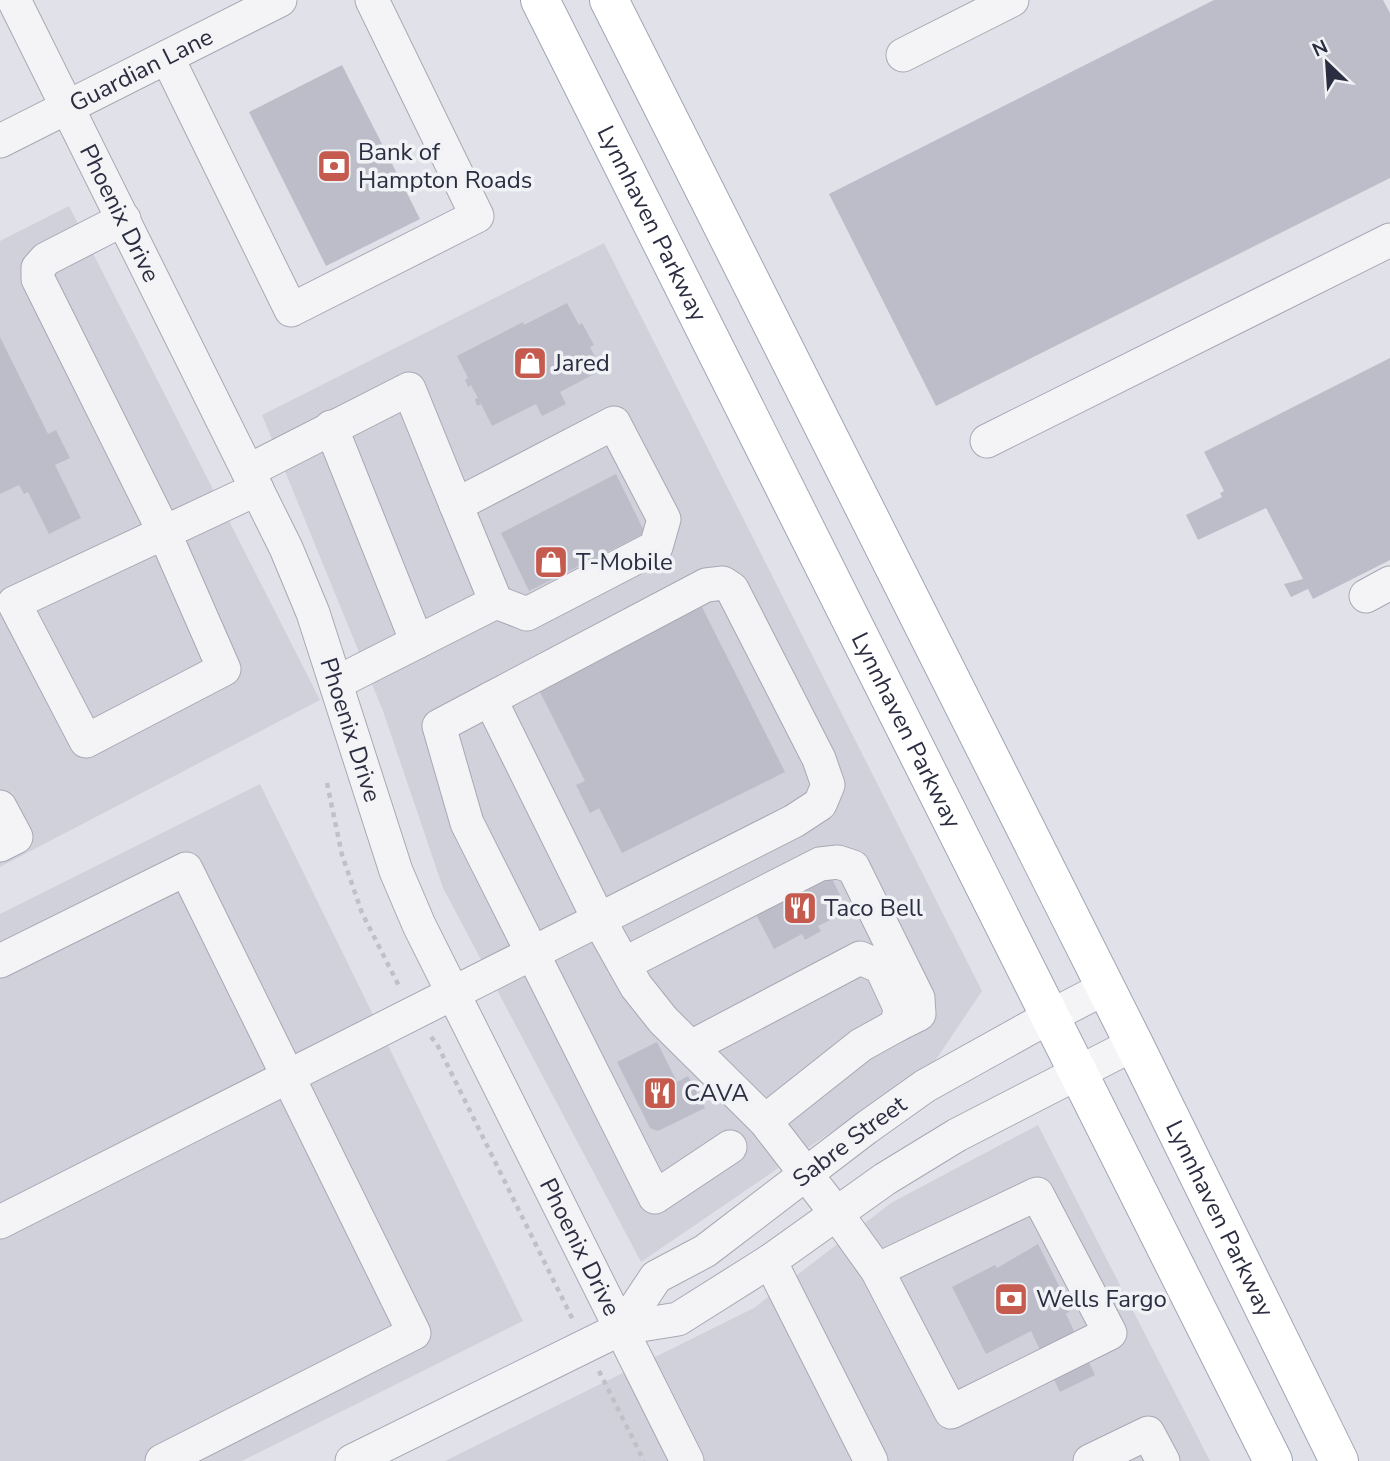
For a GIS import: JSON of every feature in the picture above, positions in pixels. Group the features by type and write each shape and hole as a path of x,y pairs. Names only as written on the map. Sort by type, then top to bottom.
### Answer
{"main road":[{"name":"Lynnhaven Parkway","path":"540,0 1273,1461"},
{"name":"Lynnhaven Parkway","path":"609,0 1133,1044 1339,1461"}],"street":[{"name":"Phoenix Drive","path":"14,0 286,548 313,613 396,871 419,925 687,1461"},
{"name":"Guardian Lane","path":"0,141 280,0"},
{"path":"167,57 291,310 477,216 372,0"},
{"path":"903,55 1012,0"},
{"path":"124,219 46,259 38,268 38,279 164,532 224,670 86,741 13,603 164,532 253,480 331,427 409,389 456,505 496,602 527,614 656,547 664,519 614,423 456,505"},
{"path":"987,441 1390,240"},
{"path":"331,427 417,642"},
{"path":"0,1222 413,1014 454,993 533,953 599,920 794,821 820,804 828,785 819,759 732,589 723,583 706,585 439,726 467,823 533,953 655,1197 730,1147"},
{"path":"335,683 496,602"},
{"path":"490,699 599,920 636,986 656,1011 765,1121 836,1213 877,1270 951,1412 1110,1333 1037,1194 877,1270"},
{"path":"0,807 16,836 0,845"},
{"path":"624,964 820,863 838,862 853,867 918,998 919,1014 861,1045 765,1121"},
{"path":"0,961 186,869 414,1333 162,1461"},
{"path":"691,1047 860,958 881,967 900,1008 897,1025"},
{"name":"Sabre Street","path":"622,1328 656,1277 705,1251 925,1086 1105,988"},
{"name":"Sabre Street","path":"352,1461 622,1328 678,1319 770,1261 885,1179 957,1135 1133,1044"},
{"path":"770,1261 871,1461"},
{"path":"1090,1461 1148,1433 1163,1461"}],"path":[{"path":"327,783 342,855 362,913 413,1014 437,1044 644,1461"}],"shaded area":[{"path":"69,206 320,700 0,867 0,241"},
{"path":"604,243 982,991 935,1061 641,1262 443,888 383,711 262,415"},
{"path":"260,784 523,1321 242,1461 0,1461 0,914"},
{"path":"1038,1125 1210,1461 445,1461 754,1308 891,1203"}],"building":[{"path":"1214,0 1383,0 1390,13 1390,178 936,406 829,194"},
{"name":"Bank of Hampton Roads","path":"342,65 420,219 326,266 249,112"},
{"name":"Jared","path":"567,303 594,345 590,347 602,370 560,392 566,404 542,416 536,404 492,426 481,404 477,406 475,399 478,398 471,385 468,387 465,380 468,378 457,356"},
{"path":"0,337 48,434 56,430 70,458 55,465 81,518 49,534 28,492 24,494 19,485 0,494"},
{"path":"1390,358 1390,560 1313,599 1308,589 1291,597 1284,584 1303,579 1266,508 1198,540 1186,515 1222,497 1220,493 1224,491 1204,452"},
{"name":"T-Mobile","path":"616,474 645,533 529,591 501,533"},
{"path":"702,607 785,772 622,853 599,808 590,813 576,785 585,781 538,688"},
{"name":"Taco Bell","path":"826,867 848,911 818,926 821,931 805,940 802,934 774,949 751,905"},
{"path":"657,1042 677,1082 688,1076 705,1108 658,1131 650,1128 617,1062"},
{"name":"Wells Fargo","path":"1038,1244 1071,1310 1066,1314 1095,1375 1060,1392 1031,1331 986,1354 952,1287 995,1265 997,1268"}],"place":[{"name":"Bank of Hampton Roads","path":"334,166"},
{"name":"Jared","path":"530,363"},
{"name":"T-Mobile","path":"551,562"},
{"name":"Taco Bell","path":"800,908"},
{"name":"CAVA","path":"660,1093"},
{"name":"Wells Fargo","path":"1011,1299"}]}
